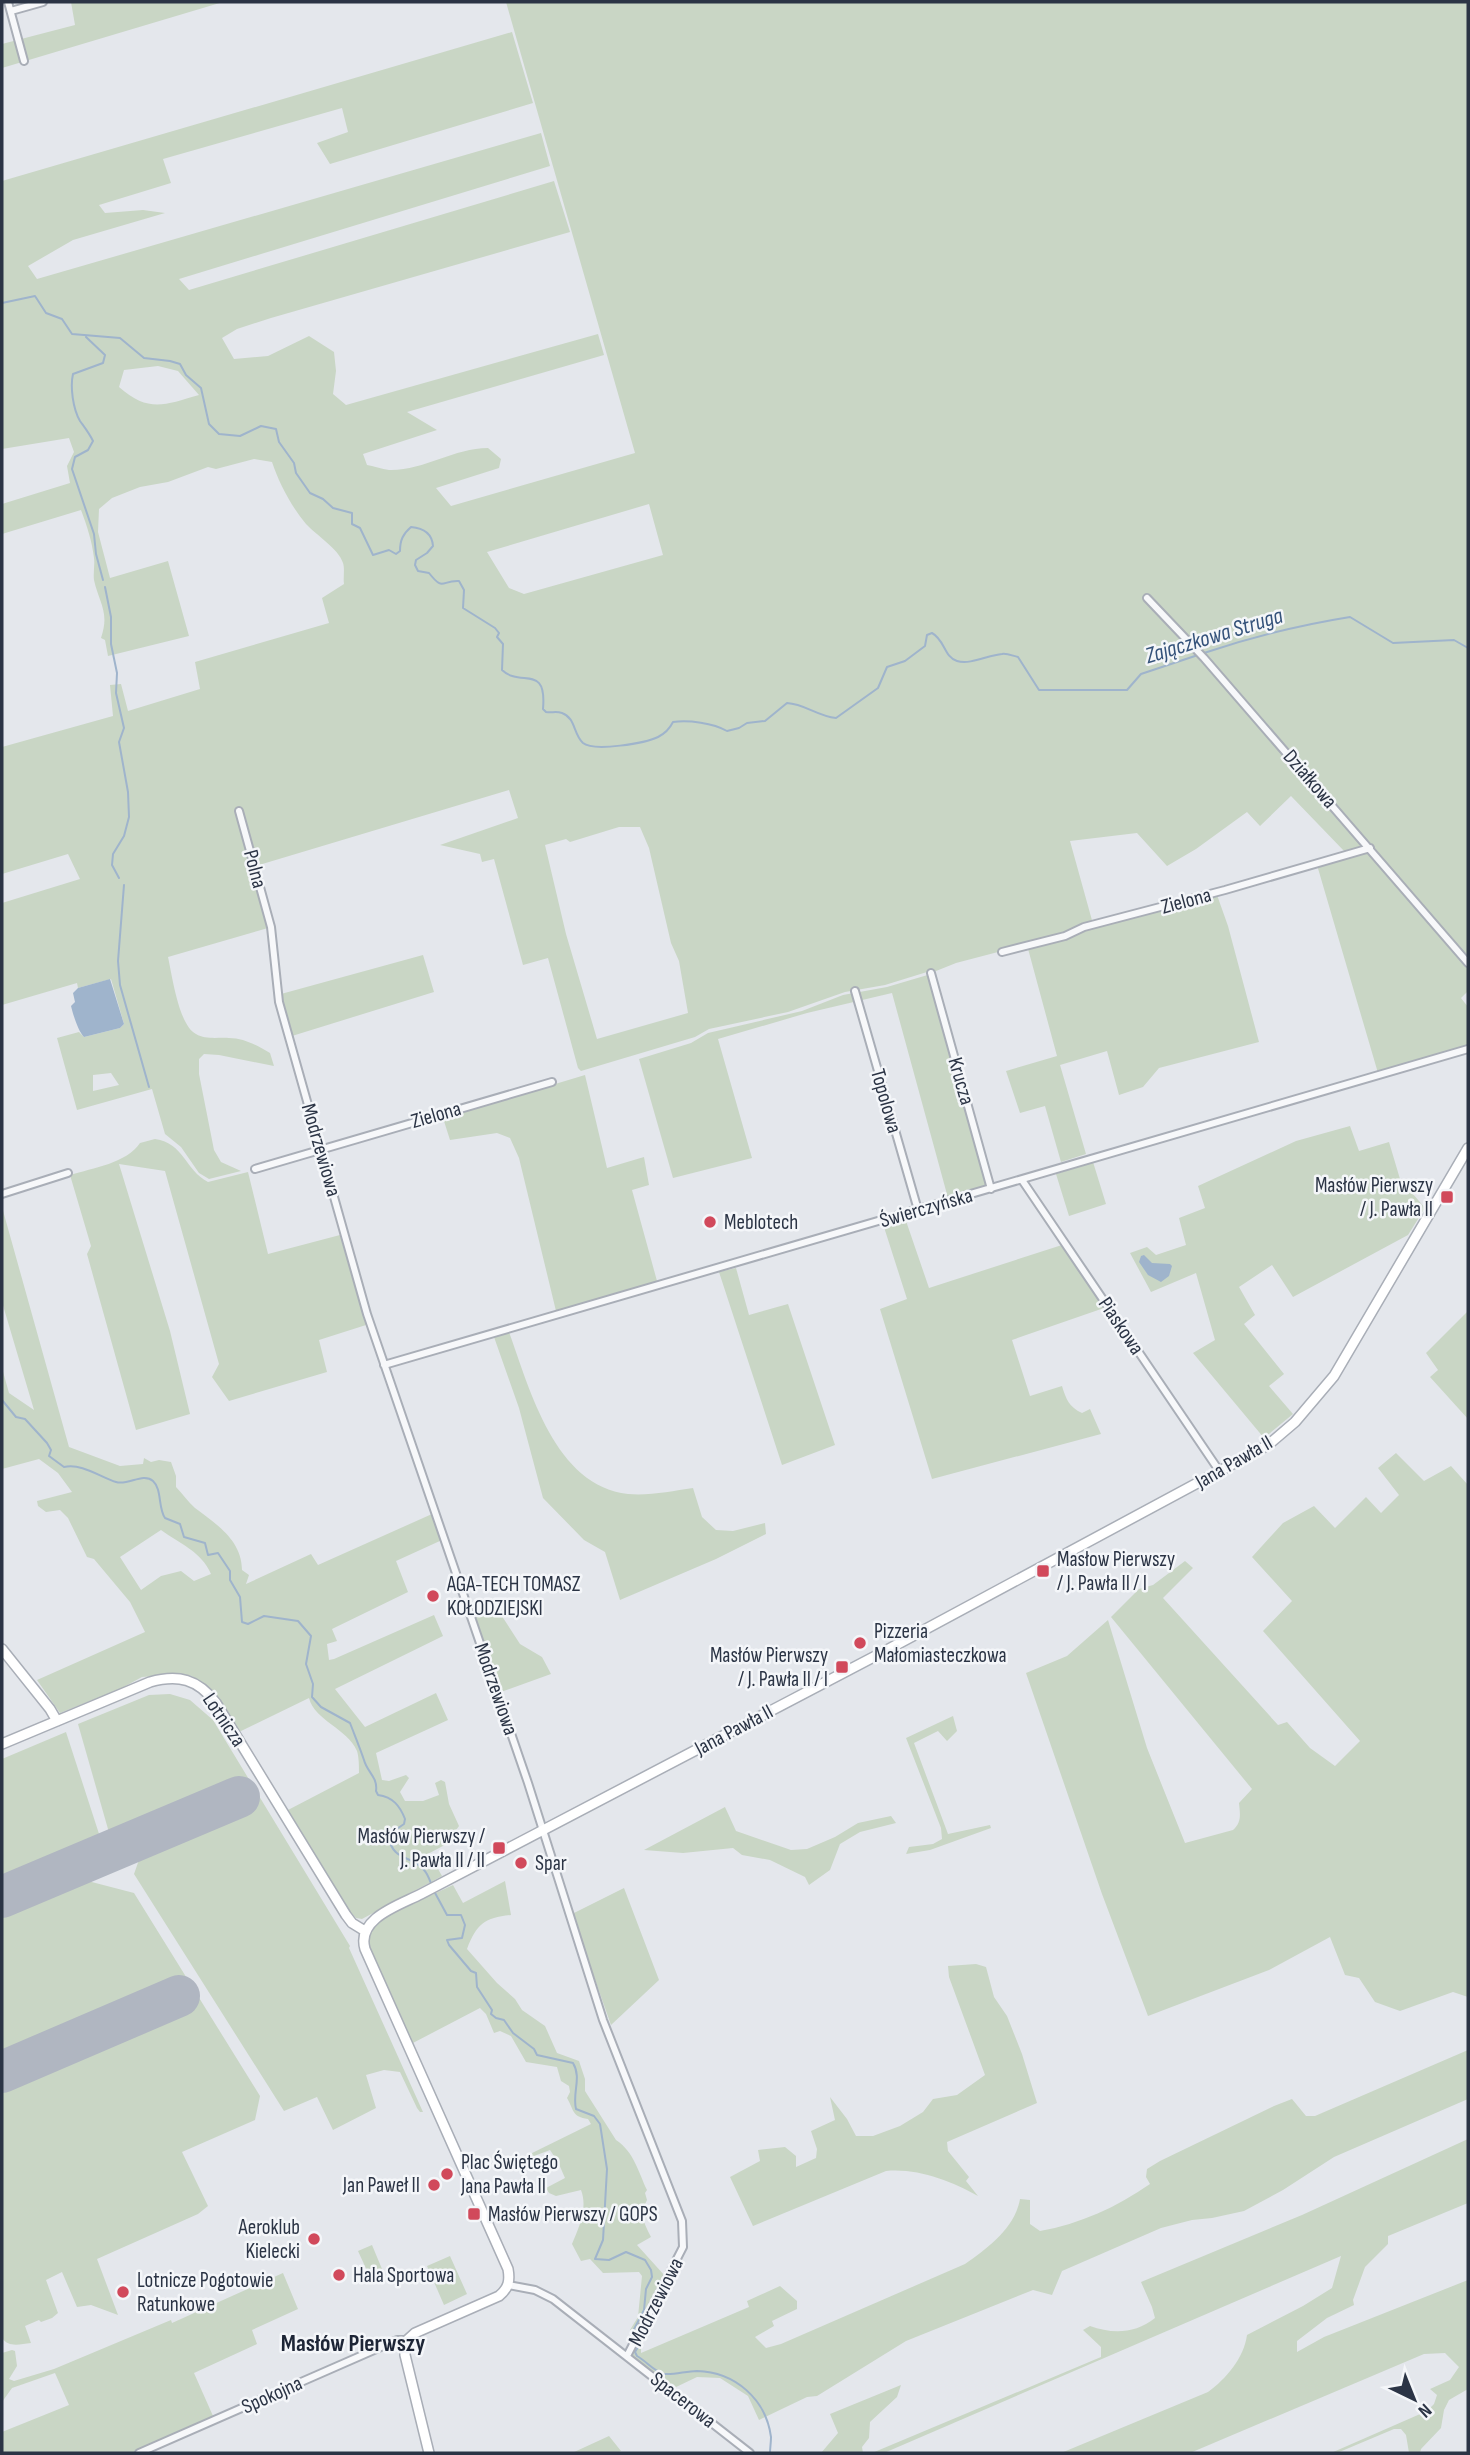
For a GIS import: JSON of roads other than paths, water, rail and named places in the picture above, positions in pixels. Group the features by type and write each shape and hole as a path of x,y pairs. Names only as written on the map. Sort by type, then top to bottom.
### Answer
{"main road":[{"name":"Jana Pawła II","path":"365,1931 374,1920 421,1894 885,1651 1268,1445 1324,1390 1468,1148"},
{"path":"2,1650 51,1709 57,1721"},
{"name":"Lotnicza","path":"2,1744 161,1679 186,1678 203,1688 216,1703 346,1915 352,1923 365,1931"},
{"path":"365,1931 365,1949 508,2269 508,2285 495,2298 415,2333 406,2340 404,2351 429,2453"}],"street":[{"path":"8,2 24,61"},
{"path":"11,11 43,2"},
{"name":"Działkowa","path":"1147,598 1204,657 1468,963"},
{"name":"Polna","path":"239,811 271,927"},
{"name":"Zielona","path":"1002,952 1370,849"},
{"name":"Modrzewiowa","path":"271,927 279,1002 384,1366 542,1830 603,2020 682,2221 683,2247 629,2353"},
{"name":"Krucza","path":"931,973 991,1189"},
{"name":"Topolowa","path":"855,992 918,1210"},
{"name":"Świerczyńska","path":"384,1366 1468,1049"},
{"name":"Zielona","path":"254,1169 552,1082"},
{"path":"2,1194 68,1173"},
{"name":"Piaskowa","path":"1022,1180 1220,1472"},
{"name":"Spacerowa","path":"508,2285 544,2293 629,2353 750,2453"},
{"name":"Spokojna","path":"139,2453 397,2340 406,2340"}],"water":[{"path":"110,979 124,1024 120,1028 84,1037 71,1006 75,1002 73,993 78,988"},
{"path":"1144,1255 1152,1263 1170,1264 1172,1266 1169,1276 1161,1282 1148,1275 1139,1262"}],"waterway":[{"name":"Zajączkowa Struga","path":"2,303 35,296 46,313 62,319 72,334 120,338 144,358 180,364 186,375 201,388 209,424 219,434 240,436 261,426 276,429 279,442 310,493 333,508 352,513 352,524 360,528 373,555 389,550 396,554 400,551 401,540 411,527 426,532 433,546 416,560 418,571 429,573 440,584 459,581 464,590 463,608 499,633 497,637 503,644 502,670 509,675 537,681 543,695 543,709 546,712 567,715 580,739 589,746 620,746 652,739 665,733 673,722 701,723 727,731 747,723 765,721 787,703 836,718 878,688 887,667 905,661 925,646 927,635 932,633 940,640 949,656 957,661 968,662 1004,654 1018,657 1039,690 1127,690 1141,674 1198,655"},
{"path":"86,337 105,355 103,363 73,374 72,391 76,410 93,441 88,450 75,457 72,469 94,534 103,580"},
{"path":"105,587 117,673 116,693 124,728 119,742 128,792 129,817 124,836 113,854 112,865 119,878"},
{"name":"Zajączkowa Struga","path":"1204,653 1276,632 1350,617 1393,643 1454,640 1468,648"},
{"path":"124,885 118,961 120,985 149,1087"},
{"path":"2,1400 16,1417 25,1419 47,1443 51,1450 49,1456 64,1467 84,1469 121,1483 145,1478 153,1481 158,1489 165,1518 180,1524 184,1537 205,1543 208,1555 218,1553 230,1571 230,1580 240,1597 242,1622 248,1624 264,1616 298,1621 311,1636 306,1664 313,1684 312,1697 321,1707 350,1723 378,1795 395,1803 405,1819 404,1824 388,1835 390,1844 398,1854 419,1865 432,1886"},
{"path":"434,1891 447,1915 461,1915 465,1925 462,1938 447,1940 471,1971 476,1973 477,1987 492,2010 491,2014 504,2020 513,2033 534,2049 537,2055 573,2063 576,2069 576,2109 594,2116 600,2124 607,2169 603,2240 595,2259 609,2260 626,2252 645,2260 651,2270 652,2277 646,2289 644,2310 631,2335 632,2339"},
{"path":"635,2343 638,2347 635,2352 637,2356 661,2373 711,2373 724,2376 746,2390 763,2411 768,2423 770,2453"}],"place":[{"name":"Masłów Pierwszy / J. Pawła II","path":"1447,1197"},
{"name":"Meblotech","path":"710,1222"},
{"name":"Masłow Pierwszy / J. Pawła II / I","path":"1043,1571"},
{"name":"AGA-TECH TOMASZ KOŁODZIEJSKI","path":"433,1596"},
{"name":"Pizzeria Małomiasteczkowa","path":"860,1643"},
{"name":"Masłów Pierwszy / J. Pawła II / I","path":"842,1667"},
{"name":"Masłów Pierwszy / J. Pawła II / II","path":"499,1848"},
{"name":"Spar","path":"521,1863"},
{"name":"Plac Świętego Jana Pawła II","path":"447,2174"},
{"name":"Jan Paweł II","path":"434,2185"},
{"name":"Masłów Pierwszy / GOPS","path":"474,2214"},
{"name":"Aeroklub Kielecki","path":"314,2239"},
{"name":"Hala Sportowa","path":"339,2275"},
{"name":"Lotnicze Pogotowie Ratunkowe","path":"123,2292"}],"district":[{"name":"Masłów Pierwszy","path":"353,2343"}]}
